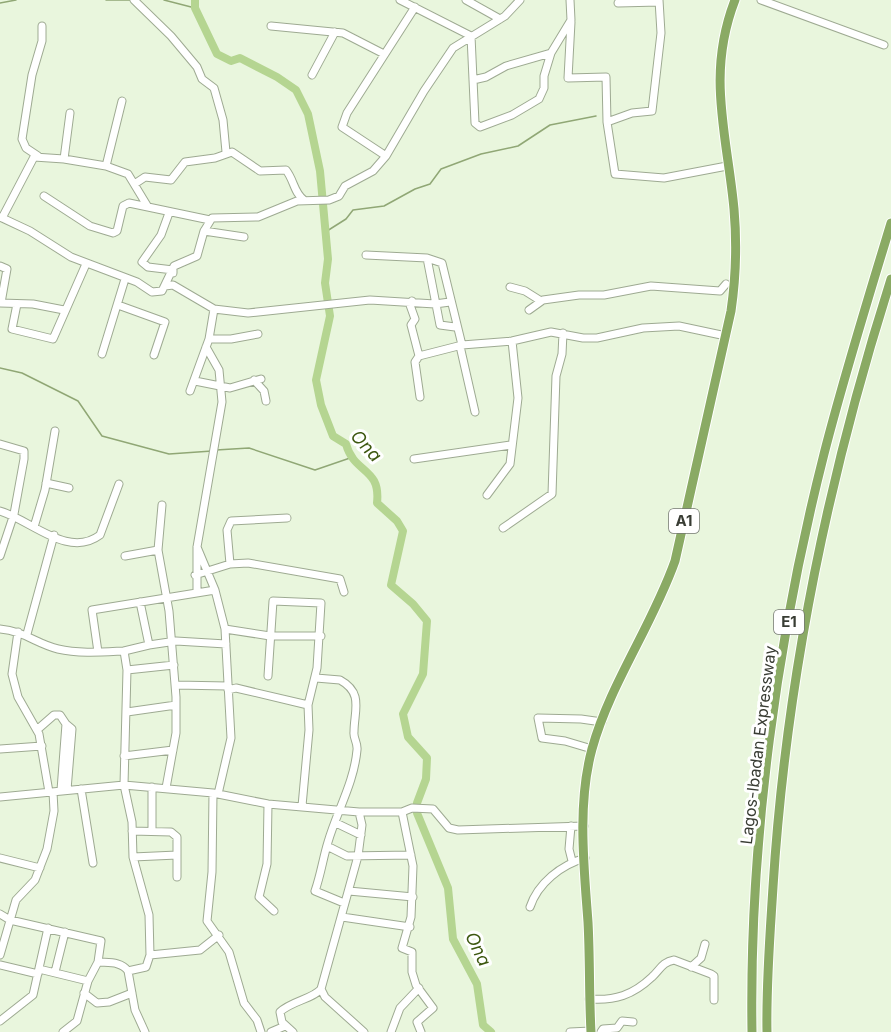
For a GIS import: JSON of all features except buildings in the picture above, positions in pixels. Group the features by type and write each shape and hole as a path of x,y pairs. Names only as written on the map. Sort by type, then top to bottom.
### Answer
{"highway":[{"name":"A1","path":"591,1032 584,826 586,783 592,749 675,561 726,336 735,285 734,207 727,166 718,78 724,34 735,0"},
{"name":"Lagos-Ibadan Expressway","path":"752,1032 753,962 761,838 781,668 805,535 825,453 891,223"},
{"name":"Lagos-Ibadan Expressway","path":"768,1032 768,964 777,827 799,649 825,518 847,430 891,279"}],"street":[{"path":"134,0 171,36 197,67 202,79 214,88 223,120 223,142 226,152"},
{"path":"400,0 471,36"},
{"path":"466,0 500,19"},
{"path":"44,196 90,226 113,233 117,231 123,206 129,203 210,220 258,217 304,200 329,200 339,196 345,186 373,171 386,156 453,48 500,19 517,6 520,0"},
{"path":"570,0 572,20 568,78 606,77 607,122 614,170 619,176 664,177 727,166"},
{"path":"761,0 884,45"},
{"path":"607,122 632,113 652,112 661,33 659,1 618,3"},
{"path":"386,156 342,127 347,113 415,7"},
{"path":"471,36 475,123 480,127 512,115 539,99 544,88 544,76 551,53 572,20"},
{"path":"42,26 42,41 32,75 22,139 26,148 38,156 105,166 124,172 136,183 141,198 148,207"},
{"path":"271,26 343,33 384,54"},
{"path":"312,75 334,32"},
{"path":"473,80 486,77 506,66 551,53"},
{"path":"105,166 122,101"},
{"path":"64,159 70,113"},
{"path":"136,183 145,177 171,180 185,162 215,158 226,152 236,152 260,171 286,170 295,182 298,196 304,200"},
{"path":"38,156 32,159 1,217 86,264 137,282 152,292 162,291 174,266 197,256 204,231 210,220"},
{"path":"169,213 161,236 142,262 148,267 173,270"},
{"path":"204,231 244,237"},
{"path":"366,255 427,258 442,264 475,412"},
{"path":"427,258 440,325 455,327"},
{"path":"17,304 12,329 49,339 57,334 64,310 86,264"},
{"path":"0,266 7,269 1,303 64,310"},
{"path":"173,270 173,285"},
{"path":"102,354 125,279"},
{"path":"529,310 541,301 579,295 604,295 651,286 720,291 726,284"},
{"path":"165,286 173,285 214,309 248,313 296,306 344,304 370,300 435,304 450,302"},
{"path":"510,287 525,291 541,301"},
{"path":"412,301 410,305 415,319 411,325 419,356"},
{"path":"118,305 165,322 154,356"},
{"path":"190,391 195,381 199,361 208,343 214,309"},
{"path":"420,397 415,362 419,356 461,345 512,341 551,332 583,338 597,338 643,328 679,326 726,336"},
{"path":"503,528 552,494 556,376 562,354 563,333"},
{"path":"208,343 258,334"},
{"path":"487,495 510,465 518,398 512,341"},
{"path":"196,591 197,547 222,402 219,370 208,343"},
{"path":"195,381 230,388 258,379 266,401"},
{"path":"34,527 46,483 56,431"},
{"path":"0,444 24,451 13,517 0,556"},
{"path":"414,459 511,445"},
{"path":"46,483 69,488"},
{"path":"0,511 54,535 77,543 85,543 100,535 120,484"},
{"path":"162,505 158,550 166,596 176,685 173,750 166,788"},
{"path":"230,564 227,530 231,521 287,518"},
{"path":"27,634 54,535"},
{"path":"197,547 215,590 225,629 231,738 216,793 207,921 229,952 244,1003 257,1020 261,1032"},
{"path":"124,556 158,550"},
{"path":"195,575 230,564 248,563 340,579 344,592"},
{"path":"98,652 92,610 196,591 215,590"},
{"path":"268,676 273,601 321,603 321,636 316,678 308,705 309,730 302,806"},
{"path":"140,602 149,645"},
{"path":"0,629 27,634 58,649 98,652 124,651 172,642 226,644"},
{"path":"225,629 270,636 321,636"},
{"path":"18,633 11,665 14,684 18,697 38,729 58,791"},
{"path":"124,651 127,670 124,785 132,831 133,856 149,915 150,955 146,967 128,971"},
{"path":"127,670 174,665"},
{"path":"316,678 340,680 357,696 358,707 353,735 357,748 341,810 327,846 315,891 344,903"},
{"path":"176,685 237,688 308,705"},
{"path":"127,712 176,705"},
{"path":"0,955 19,894 32,886 40,868 50,836 72,729 60,716 54,715 38,729"},
{"path":"592,749 565,741 542,738 538,718 602,722"},
{"path":"0,749 42,746"},
{"path":"124,756 173,750"},
{"path":"0,797 124,785 216,793 268,804 359,812 402,812 412,808 433,809 449,828 458,830 584,826"},
{"path":"152,787 152,830"},
{"path":"81,789 93,863"},
{"path":"268,804 267,864 259,897 274,911"},
{"path":"293,1032 285,1026 280,1015 283,1009 303,997 316,994 321,989 358,856 361,835 359,812"},
{"path":"402,812 411,855 413,897 410,927 402,948 412,952 412,972 419,988 433,1008 417,1022 421,1032"},
{"path":"336,823 361,835"},
{"path":"571,826 569,849 572,861"},
{"path":"132,831 171,832 177,837 177,877"},
{"path":"327,846 347,856 411,855"},
{"path":"133,856 177,855"},
{"path":"0,858 40,868"},
{"path":"530,907 540,885 572,861 585,858"},
{"path":"349,891 413,897"},
{"path":"0,914 10,920 101,941 98,962 88,981 77,1021 74,1026 63,1032"},
{"path":"342,917 410,927"},
{"path":"0,1021 30,1000 48,928"},
{"path":"55,972 65,932"},
{"path":"150,955 200,950 219,935"},
{"path":"691,968 701,958 705,944"},
{"path":"589,999 614,1000 626,995 639,988 668,961 674,960 714,976 714,1000"},
{"path":"98,962 125,966 145,1032"},
{"path":"0,965 55,972 88,981"},
{"path":"391,1032 400,1008 419,988"},
{"path":"321,989 326,997 364,1032"},
{"path":"84,993 97,1003 109,1002 132,993"},
{"path":"601,1032 605,1028 617,1028 621,1021 633,1022"},
{"path":"271,1032 285,1026"},
{"path":"570,1032 591,1032"}],"waterway":[{"path":"0,3 16,0"},
{"path":"106,0 131,0"},
{"path":"164,0 195,8"},
{"name":"Ona","path":"195,0 195,8 217,54 231,61 240,58 277,77 296,90 308,114 320,171 328,259 325,283 330,316 316,380 321,405 333,436 346,444 355,461 371,476 377,491 377,503 397,521 403,531 391,585 413,604 427,621 423,674 403,714 408,737 427,758 426,779 417,803 417,813 448,888 453,939 477,984 483,1025 491,1032"},
{"path":"327,231 346,219 353,210 384,206 415,189 430,184 441,169 481,154 518,146 550,125 596,116"},
{"path":"0,368 22,373 78,401 102,436 169,454 212,451"},
{"path":"216,450 249,448 315,470 350,458"}]}
